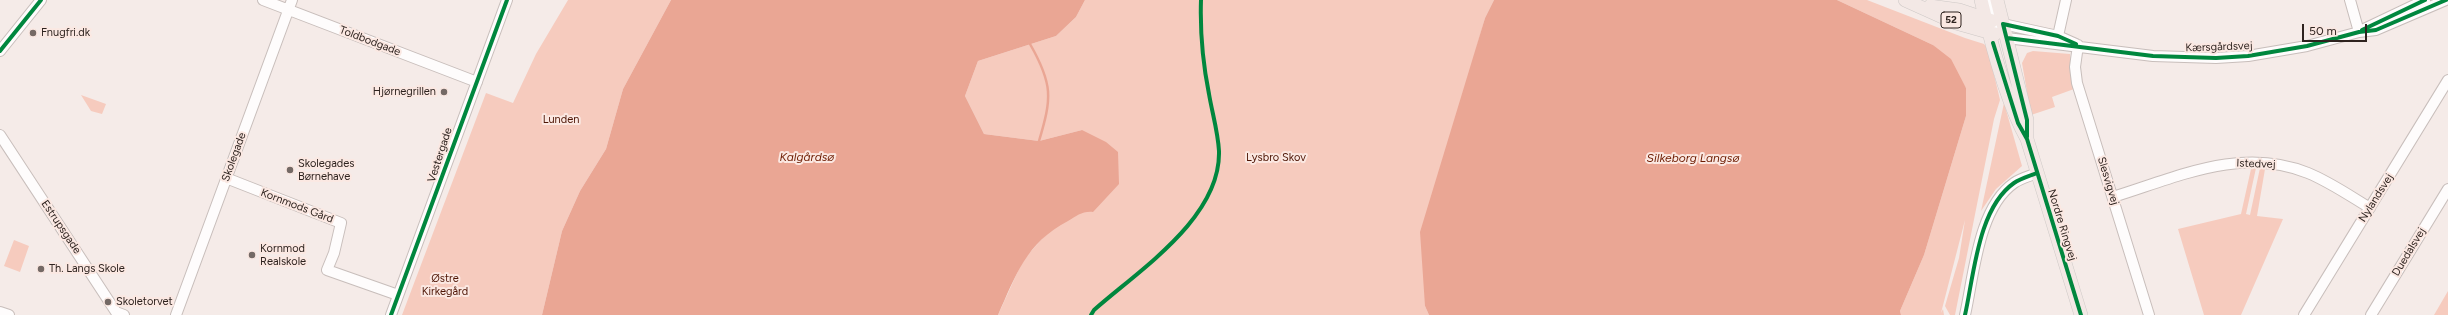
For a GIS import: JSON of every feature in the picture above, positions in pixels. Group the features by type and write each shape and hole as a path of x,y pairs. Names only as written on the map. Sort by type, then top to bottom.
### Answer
{"main road":[{"path":"1981,0 1996,29"},
{"path":"1996,29 1997,0"},
{"name":"52","path":"1910,2 1959,10 1996,29"},
{"name":"Nordre Ringvej","path":"1996,29 2027,120 2027,139"},
{"name":"Nordre Ringvej","path":"1996,29 2018,123 2027,139 2081,315"}],"street":[{"path":"0,51 41,0"},
{"name":"Toldbodgade","path":"263,0 477,82"},
{"name":"Skolegade","path":"176,315 292,0"},
{"name":"Vestergade","path":"391,315 507,0"},
{"path":"1988,0 1996,29"},
{"path":"2058,36 2066,0"},
{"path":"2350,0 2359,32"},
{"name":"Kærsgårdsvej","path":"2359,32 2424,0"},
{"name":"Kærsgårdsvej","path":"1996,29 2056,46 2078,45 2153,56 2216,58 2248,56 2300,47 2359,32 2376,30 2446,0"},
{"name":"Kærsgårdsvej","path":"1996,29 2058,36 2078,45"},
{"name":"Slesvigvej","path":"2078,45 2075,67 2078,83 2149,315"},
{"name":"Nylandsvej","path":"2304,315 2448,80"},
{"name":"Estrupsgade","path":"0,135 118,314"},
{"name":"Istedvej","path":"2113,197 2217,165 2239,162 2258,162 2282,165 2309,173 2370,208"},
{"path":"1965,315 1985,223 1993,207 2014,183 2037,173"},
{"name":"Kornmods Gård","path":"226,178 341,223 334,253 328,270 398,295"},
{"name":"Duedalsvej","path":"2371,315 2448,189"},
{"path":"0,312 8,315"}],"green space":[{"name":"Lunden","path":"568,0 671,0 623,89 606,149 580,191 562,231 542,315 402,315 486,93 513,103 536,54"},
{"name":"Lysbro Skov","path":"1085,0 1494,0 1485,18 1463,95 1425,306 1429,315 998,315 1023,260 1051,229 1083,211 1082,130 1039,141 984,134 965,96 978,61 1056,36 1076,17"},
{"path":"1837,0 1867,0 1984,44 1988,49 2000,100 1994,119 1955,315 1950,315 1945,306 1959,258 1965,220 1941,313 1943,309 1944,315 1901,315 1900,311 1924,255 1966,116 1966,88 1933,45"},
{"path":"2033,51 2070,54 2074,89 2052,97 2055,107 2031,115 2022,63 2027,53"},
{"path":"81,95 106,104 102,114 91,111"},
{"path":"2004,103 2022,166 1996,189 1981,211"},
{"path":"2256,168 2246,214 2250,215 2260,168 2265,169 2257,216 2283,219 2241,315 2204,315 2178,229 2241,214 2251,169"},
{"path":"14,240 29,246 20,272 4,266"},
{"path":"2448,291 2448,315 2434,315"}],"water":[{"name":"Kalgårdsø","path":"671,0 1085,0 1076,17 1056,36 978,61 965,96 984,134 1039,141 1082,130 1106,142 1118,152 1119,184 1093,212 1080,214 1042,239 1032,250 1017,273 998,315 542,315 562,231 580,191 606,149 623,89"},
{"name":"Silkeborg Langsø","path":"1494,0 1837,0 1933,45 1951,59 1966,88 1966,116 1924,255 1900,311 1901,315 1429,315 1425,306 1420,232 1485,18"}],"waterway":[{"path":"1030,44 1043,70 1048,91 1048,102 1039,141"}],"cycle path":[{"path":"0,51 41,0"},
{"path":"391,315 507,0"},
{"path":"1091,315 1094,310 1154,260 1174,241 1192,220 1207,198 1216,175 1219,151 1204,59 1201,0"},
{"path":"2362,30 2425,0"},
{"path":"2007,38 2153,56 2216,58 2248,56 2307,46 2359,32 2376,30 2446,0"},
{"path":"2027,137 2027,120 2003,24 2058,36 2076,44"},
{"path":"1993,43 2018,123 2027,139 2081,315"},
{"path":"1965,315 1979,243 1992,209 2002,194 2014,183 2037,173"}],"place":[{"name":"Fnugfri.dk","path":"33,33"},
{"name":"Hjørnegrillen","path":"444,92"},
{"name":"Skolegades Børnehave","path":"290,170"},
{"name":"Kornmod Realskole","path":"252,255"},
{"name":"Th. Langs Skole","path":"41,269"},
{"name":"Skoletorvet","path":"108,302"}],"park label":[{"name":"Østre Kirkegård","path":"445,285"}]}
